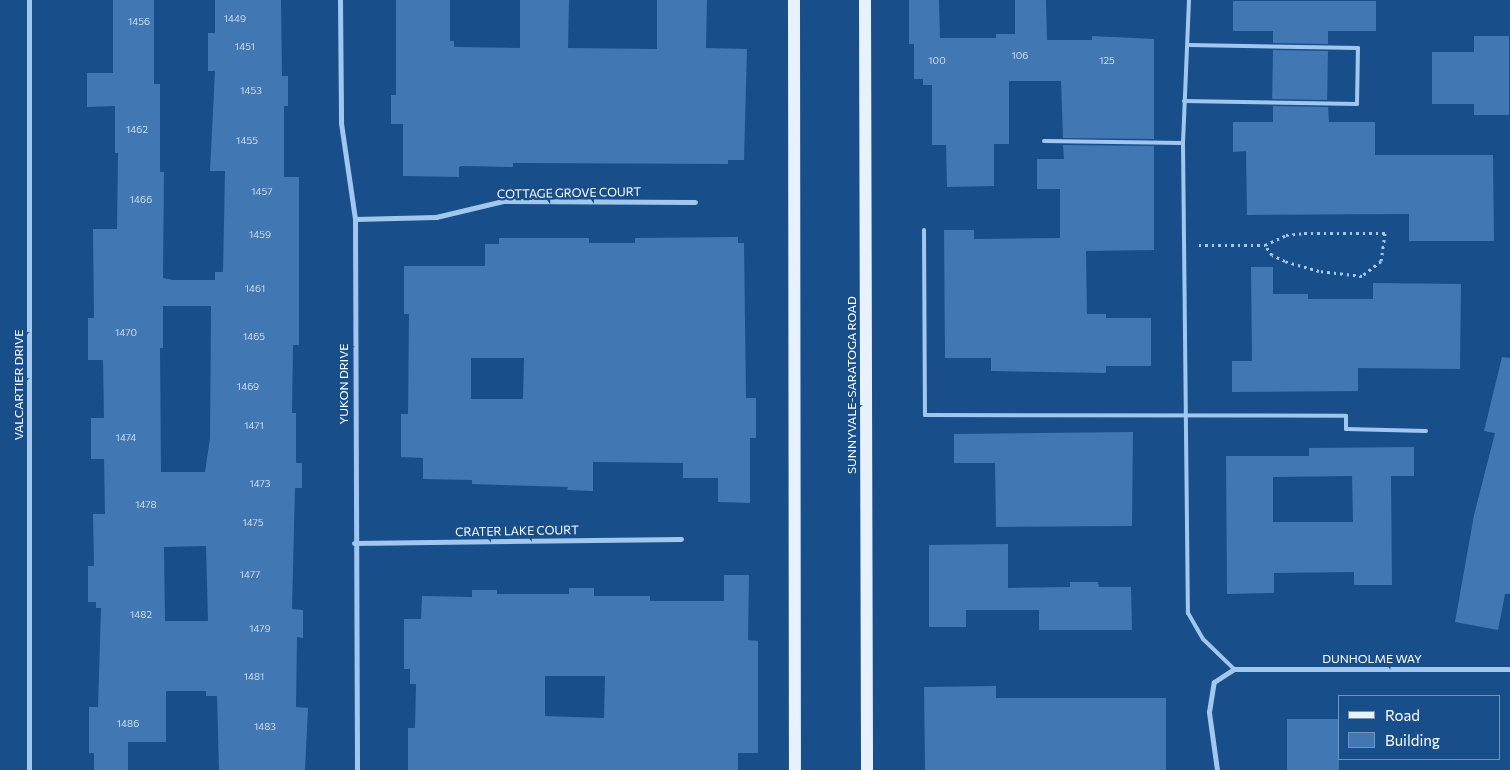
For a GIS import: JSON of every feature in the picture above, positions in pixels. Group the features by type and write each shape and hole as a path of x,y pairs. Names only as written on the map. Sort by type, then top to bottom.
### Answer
{"main road":[{"path":"794,0 796,770"},
{"name":"SUNNYVALE-SARATOGA ROAD","path":"865,0 867,770"}],"street":[{"name":"VALCARTIER DRIVE","path":"29,0 30,770"},
{"name":"YUKON DRIVE","path":"340,0 341,123 355,219 354,543 357,770"},
{"name":"COTTAGE GROVE COURT","path":"355,219 436,217 503,201 695,202"},
{"name":"CRATER LAKE COURT","path":"354,543 680,539"},
{"name":"DUNHOLME WAY","path":"1234,669 1510,669"},
{"path":"1217,770 1209,712 1214,682 1234,669"}],"lane":[{"path":"1189,0 1189,45 1184,101 1183,143 1186,245 1188,613 1203,639 1234,669"},
{"path":"1184,101 1357,104 1358,48 1189,45"},
{"path":"1044,141 1183,143"},
{"path":"924,230 925,415 1346,416 1346,429 1426,431"}],"path":[{"path":"1186,245 1265,245 1286,235 1304,233 1385,233 1381,261 1362,276 1319,271 1285,261 1272,255 1265,245"}],"building":[{"path":"113,0 154,0 154,84 160,84 160,172 164,172 163,278 173,280 215,280 215,272 223,272 225,171 210,171 215,71 208,71 208,33 215,33 215,0 281,0 282,76 288,76 288,106 284,106 284,177 299,177 299,345 293,345 292,413 296,413 296,463 302,463 302,488 295,488 292,609 303,610 303,638 297,637 296,707 308,708 305,770 219,770 217,696 206,696 206,691 166,691 166,742 128,742 128,770 94,770 94,753 89,753 89,707 98,707 101,608 96,608 96,602 88,602 88,566 94,566 93,514 105,514 104,459 91,459 91,418 104,418 103,360 88,360 88,318 94,318 93,229 117,229 118,153 115,153 115,106 87,107 87,73 113,73","holes":["163,306 211,306 210,438 205,472 161,472 160,348 163,348","206,546 208,621 165,621 164,547"]},
{"path":"396,0 450,0 450,41 454,41 454,47 520,48 520,0 569,0 568,48 657,49 657,0 707,0 706,48 747,49 744,160 728,160 728,164 513,163 513,167 462,166 459,167 459,177 403,176 403,124 391,124 391,95 396,95"},
{"path":"909,0 939,0 940,38 996,38 996,34 1015,34 1015,0 1046,0 1047,40 1092,40 1092,36 1154,39 1154,139 1063,138 1061,81 1009,81 1009,144 994,144 994,186 947,187 946,145 932,145 932,85 923,85 923,79 914,79 914,44 909,44"},
{"path":"1233,1 1376,1 1376,31 1328,31 1328,44 1273,43 1273,31 1233,31"},
{"path":"1474,36 1509,36 1509,115 1474,115 1474,104 1432,104 1432,52 1474,52"},
{"path":"1273,50 1328,51 1327,100 1272,99"},
{"path":"1273,106 1328,107 1329,122 1375,122 1375,155 1493,155 1494,241 1409,241 1409,214 1247,215 1246,151 1233,152 1233,122 1273,122"},
{"path":"1063,145 1154,146 1154,250 1086,251 1087,314 1106,314 1106,318 1151,318 1151,366 1106,366 1106,373 991,371 991,358 945,358 944,230 974,230 974,239 1060,238 1060,189 1037,189 1037,159 1064,159"},
{"path":"738,237 738,243 744,243 746,398 756,398 756,438 750,438 750,503 718,502 718,478 683,478 683,463 593,462 593,491 567,490 568,487 472,484 472,480 423,479 423,458 401,457 401,414 408,414 409,314 404,314 404,266 485,266 485,244 499,244 499,238 589,238 589,243 635,243 635,238","holes":["471,358 524,358 523,399 471,399"]},
{"path":"1251,267 1273,267 1273,294 1308,294 1308,299 1373,299 1373,283 1461,284 1460,369 1358,368 1358,391 1232,392 1232,361 1252,361"},
{"path":"1502,357 1510,358 1510,594 1505,594 1498,630 1455,622 1474,515 1495,433 1484,431"},
{"path":"1133,432 1132,526 996,527 995,463 954,463 954,434"},
{"path":"1414,447 1414,476 1391,476 1392,585 1354,585 1354,572 1274,573 1274,593 1227,594 1226,456 1309,456 1309,448","holes":["1352,476 1353,522 1273,522 1273,477"]},
{"path":"1008,544 1008,588 1070,587 1070,582 1098,582 1099,587 1131,587 1132,630 1039,630 1039,610 966,610 966,627 929,627 929,545"},
{"path":"724,575 749,575 748,640 758,641 758,753 738,753 738,770 408,770 408,728 415,728 416,684 410,684 410,669 404,669 404,619 421,619 422,596 472,597 472,590 497,590 497,594 569,594 569,588 594,588 594,596 650,596 650,601 724,601","holes":["545,676 605,676 604,718 545,716"]},
{"path":"996,686 996,698 1166,698 1166,770 925,770 924,687"},
{"path":"1287,719 1338,719 1339,770 1287,770"}]}
